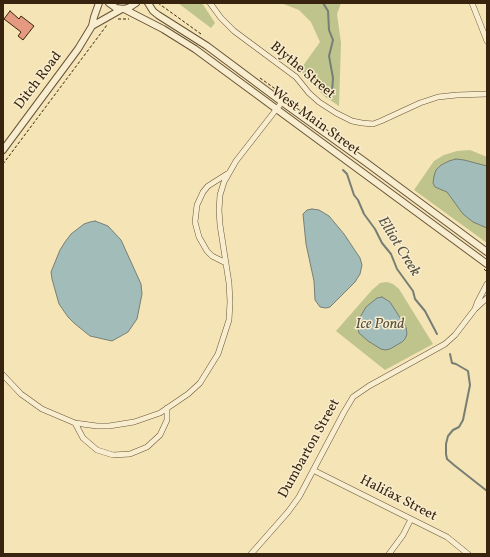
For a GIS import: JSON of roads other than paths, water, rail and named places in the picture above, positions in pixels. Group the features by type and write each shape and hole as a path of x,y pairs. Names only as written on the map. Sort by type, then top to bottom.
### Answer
{"street":[{"name":"Ditch Road","path":"3,150 78,49 92,26 99,3"},
{"name":"West Main Street","path":"109,3 116,8 123,9 163,29 185,42 487,264"},
{"name":"Ditch Road","path":"92,26 136,3"},
{"name":"West Main Street","path":"148,3 155,13 199,40 487,252"},
{"name":"Blythe Street","path":"210,3 221,18 234,31 296,77 319,102 352,121 373,124 438,98 457,94 487,94"},
{"path":"472,3 487,41"},
{"path":"3,375 31,402 53,414 75,423 97,426 121,424 147,418 167,408 188,394 200,383 218,354 229,320 230,302 219,210 220,195 228,174 236,161 282,102"},
{"path":"226,263 212,256 207,251 199,237 195,222 197,205 203,192 208,186 228,174"},
{"name":"Dumbarton Street","path":"475,309 487,284"},
{"name":"Dumbarton Street","path":"251,554 288,512 299,497 353,397 369,386 445,344 455,335 475,309 487,298"},
{"path":"75,423 83,438 97,450 112,455 130,454 147,447 160,435 167,420 167,408"},
{"name":"Halifax Street","path":"313,470 447,538 468,554"},
{"path":"389,554 403,535 410,519"}],"water":[{"path":"456,159 487,166 487,228 473,222 463,214 447,192 435,187 433,183 436,170 441,165"},
{"path":"307,210 319,210 329,216 344,234 360,258 362,265 360,274 355,282 330,307 326,308 320,307 315,300 314,281 306,244 303,214"},
{"path":"95,221 108,226 121,240 141,284 142,294 137,319 128,332 112,341 90,336 68,317 59,304 51,272 60,250 71,234 84,224"},
{"name":"Ice Pond","path":"382,297 390,302 406,327 407,334 402,342 390,349 385,350 368,341 359,333 357,325 366,307 377,298"}],"waterway":[{"name":"Elliot Creek","path":"323,3 328,11 329,30 333,40 329,56 333,78 332,92"},
{"name":"Elliot Creek","path":"343,170 347,174 354,195 358,200 364,214 375,229 382,243 391,254 397,269 413,291 415,299 425,311 437,334"},
{"name":"Elliot Creek","path":"450,354 452,363 468,371 470,385 463,420 459,427 453,430 448,436 446,444 447,459 487,491"}]}
